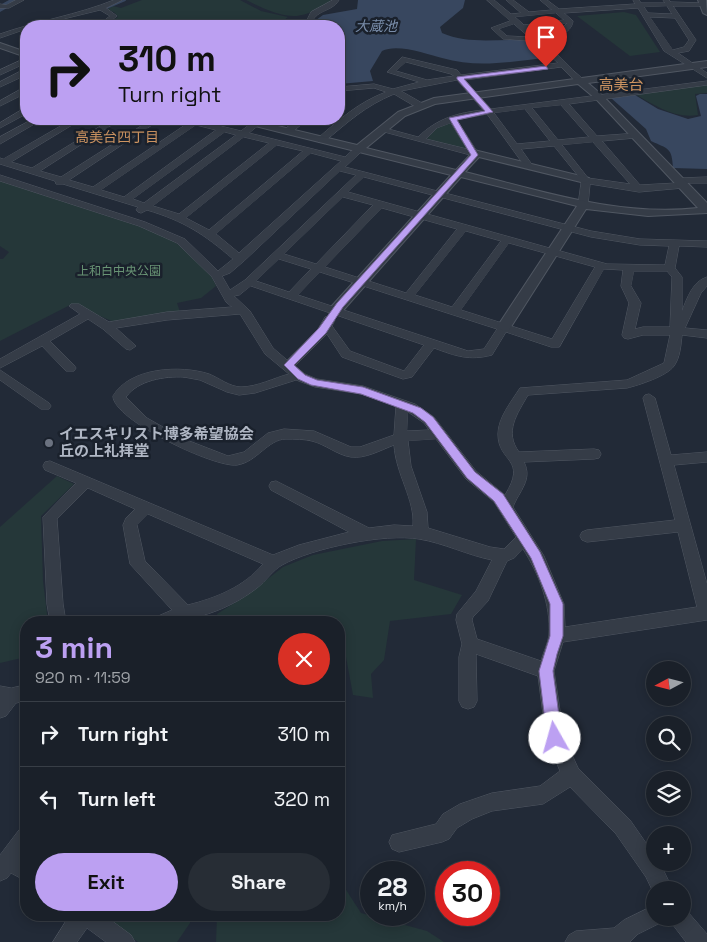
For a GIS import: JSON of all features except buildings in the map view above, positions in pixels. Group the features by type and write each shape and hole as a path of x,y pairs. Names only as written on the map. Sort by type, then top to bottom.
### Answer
{"street":[{"path":"0,6 12,0"},
{"path":"0,6 7,7 21,0"},
{"path":"54,20 100,8 119,0"},
{"path":"310,20 316,11 336,0"},
{"path":"490,0 560,58 564,65 599,97 707,210"},
{"path":"509,0 527,14"},
{"path":"543,0 570,21"},
{"path":"575,0 586,7"},
{"path":"610,0 618,5"},
{"path":"510,16 638,2 702,2 707,13"},
{"path":"638,2 667,49 707,76"},
{"path":"667,2 697,42 686,49 672,52"},
{"path":"100,8 114,16 108,20"},
{"path":"646,15 676,16"},
{"path":"516,22 494,28 505,38 538,39 560,34 570,24 570,21"},
{"path":"522,27 570,21"},
{"path":"0,36 20,29"},
{"path":"0,45 20,54"},
{"path":"427,82 391,72 403,60 408,59 454,72 489,112 529,166"},
{"path":"0,71 20,60"},
{"path":"0,71 20,62"},
{"path":"227,294 234,293 249,282 277,255 297,221 339,168 395,117 419,105 474,95 707,64"},
{"path":"16,65 20,67"},
{"path":"345,119 370,101 393,91 427,82 564,65"},
{"path":"0,85 20,73"},
{"path":"420,140 434,126 452,118 707,83"},
{"path":"345,89 372,86 393,91 419,105"},
{"path":"0,104 20,93"},
{"path":"563,102 639,189"},
{"path":"249,282 467,355 488,352 583,204 585,180 527,107"},
{"path":"0,126 20,114"},
{"path":"452,118 474,153"},
{"path":"0,140 27,125"},
{"path":"2,161 67,125"},
{"path":"33,171 107,125"},
{"path":"44,192 148,125"},
{"path":"96,189 190,125"},
{"path":"206,125 348,160"},
{"path":"129,220 255,125"},
{"path":"271,125 321,140 583,204 642,214 664,215 707,210"},
{"path":"288,131 296,125"},
{"path":"321,140 338,125"},
{"path":"126,200 223,129"},
{"path":"381,130 617,187 639,189 707,180"},
{"path":"515,146 635,135"},
{"path":"180,218 275,142"},
{"path":"210,234 309,151"},
{"path":"439,434 402,438 360,452 350,452 314,436 284,434 272,436 249,456 239,460 227,461 179,442 142,421 119,398 122,391 133,384 146,378 163,374 195,373 241,391 294,370 335,311 475,155 474,153"},
{"path":"2,161 96,189 180,218 210,234 240,259"},
{"path":"339,168 610,238 675,244 707,244"},
{"path":"216,275 226,271 240,259 340,193 362,174"},
{"path":"0,178 158,230 180,241 191,249 216,275 232,302 243,310 269,351 294,370 315,383 363,390 402,404 417,410 429,420 471,475 499,498 536,556 556,604 557,636 546,671 555,738 571,774 622,827 653,870 658,881"},
{"path":"340,193 601,265 670,268"},
{"path":"290,296 380,204"},
{"path":"408,297 464,227"},
{"path":"455,311 506,239"},
{"path":"505,508 508,499 519,484 522,476 521,467 506,446 503,430 524,391 610,386 639,381 644,377 667,368 670,364 674,352 676,331 677,277 670,268 675,244"},
{"path":"277,255 555,344 601,265"},
{"path":"629,267 626,286 635,303 628,335 643,331 676,331 707,334"},
{"path":"676,331 682,326 698,286 707,280"},
{"path":"76,306 108,326 130,346"},
{"path":"108,326 167,316 243,310"},
{"path":"0,364 89,314"},
{"path":"325,327 329,329 346,354 403,375 408,374 432,343"},
{"path":"28,333 70,368"},
{"path":"0,374 45,406"},
{"path":"557,636 707,612 649,398"},
{"path":"402,404 404,468 421,509 420,533"},
{"path":"515,457 594,454"},
{"path":"666,461 707,457"},
{"path":"50,466 274,562"},
{"path":"57,616 50,516 86,482"},
{"path":"276,486 368,535"},
{"path":"146,507 130,525 138,564 184,612"},
{"path":"586,536 684,525"},
{"path":"175,616 229,599 262,576 274,562 308,548 389,531 420,533 502,556 509,554 524,538"},
{"path":"468,701 467,657 470,644 464,620 465,614 482,596 502,556"},
{"path":"470,644 546,671"},
{"path":"0,710 12,694"},
{"path":"399,842 442,832 450,821 467,811 484,805 543,795 571,774"},
{"path":"20,845 5,865 20,869"},
{"path":"576,942 619,940 631,927 646,920"},
{"path":"64,942 79,921"},
{"path":"95,921 124,942"},
{"path":"687,926 700,942"}],"green space":[{"path":"142,0 240,0 261,11 288,17 284,20 113,20 118,17 108,9 113,6 121,8"},
{"path":"246,0 331,0 314,11 289,16 263,8"},
{"path":"624,12 636,15 660,52 630,56 577,16"},
{"path":"707,84 707,93 695,94 698,115 689,116 673,113 657,107 635,94"},
{"path":"452,121 469,149 427,139 436,128"},
{"name":"上和白中央公園","path":"0,181 141,227 172,240 194,256 211,275 216,286 201,298 177,303 180,312 114,322 72,304 0,341 0,259 3,259 9,252 0,246"},
{"path":"57,476 74,484 41,516 43,581 47,616 20,616 20,658 0,663 0,527"},
{"path":"416,539 414,580 462,595 451,614 390,621 384,660 371,674 373,698 353,695 345,657 345,616 218,616 217,614 247,595 283,567 313,555 382,541"},
{"path":"345,888 360,911 360,926 409,926 427,931 444,942 216,942 217,921 345,921"},
{"path":"108,921 190,921 177,942 138,942"}],"water":[{"name":"大蔵池","path":"358,0 465,0 463,8 440,27 442,33 453,37 476,40 536,41 552,57 483,64 456,61 412,50 388,49 382,51 370,71 373,81 345,83 345,20 316,20 323,15 357,9"},
{"path":"707,94 707,169 673,168 670,152 651,141 646,129 611,98 635,95 658,109 688,119 701,116 696,96"}],"waterway":[{"path":"0,9 16,0"},
{"path":"104,9 125,0"}],"place":[{"name":"イエスキリスト博多希望協会 丘の上礼拝堂","path":"49,443"}],"district":[{"name":"高美台","path":"621,85"},
{"name":"高美台四丁目","path":"117,137"}],"route":[{"path":"546,67 459,78 489,112 452,118 475,155 333,313 323,331 288,365 301,377 315,383 363,390 417,410 429,420 471,475 499,498 536,556 548,580 556,604 557,636 546,671 555,738"}]}
